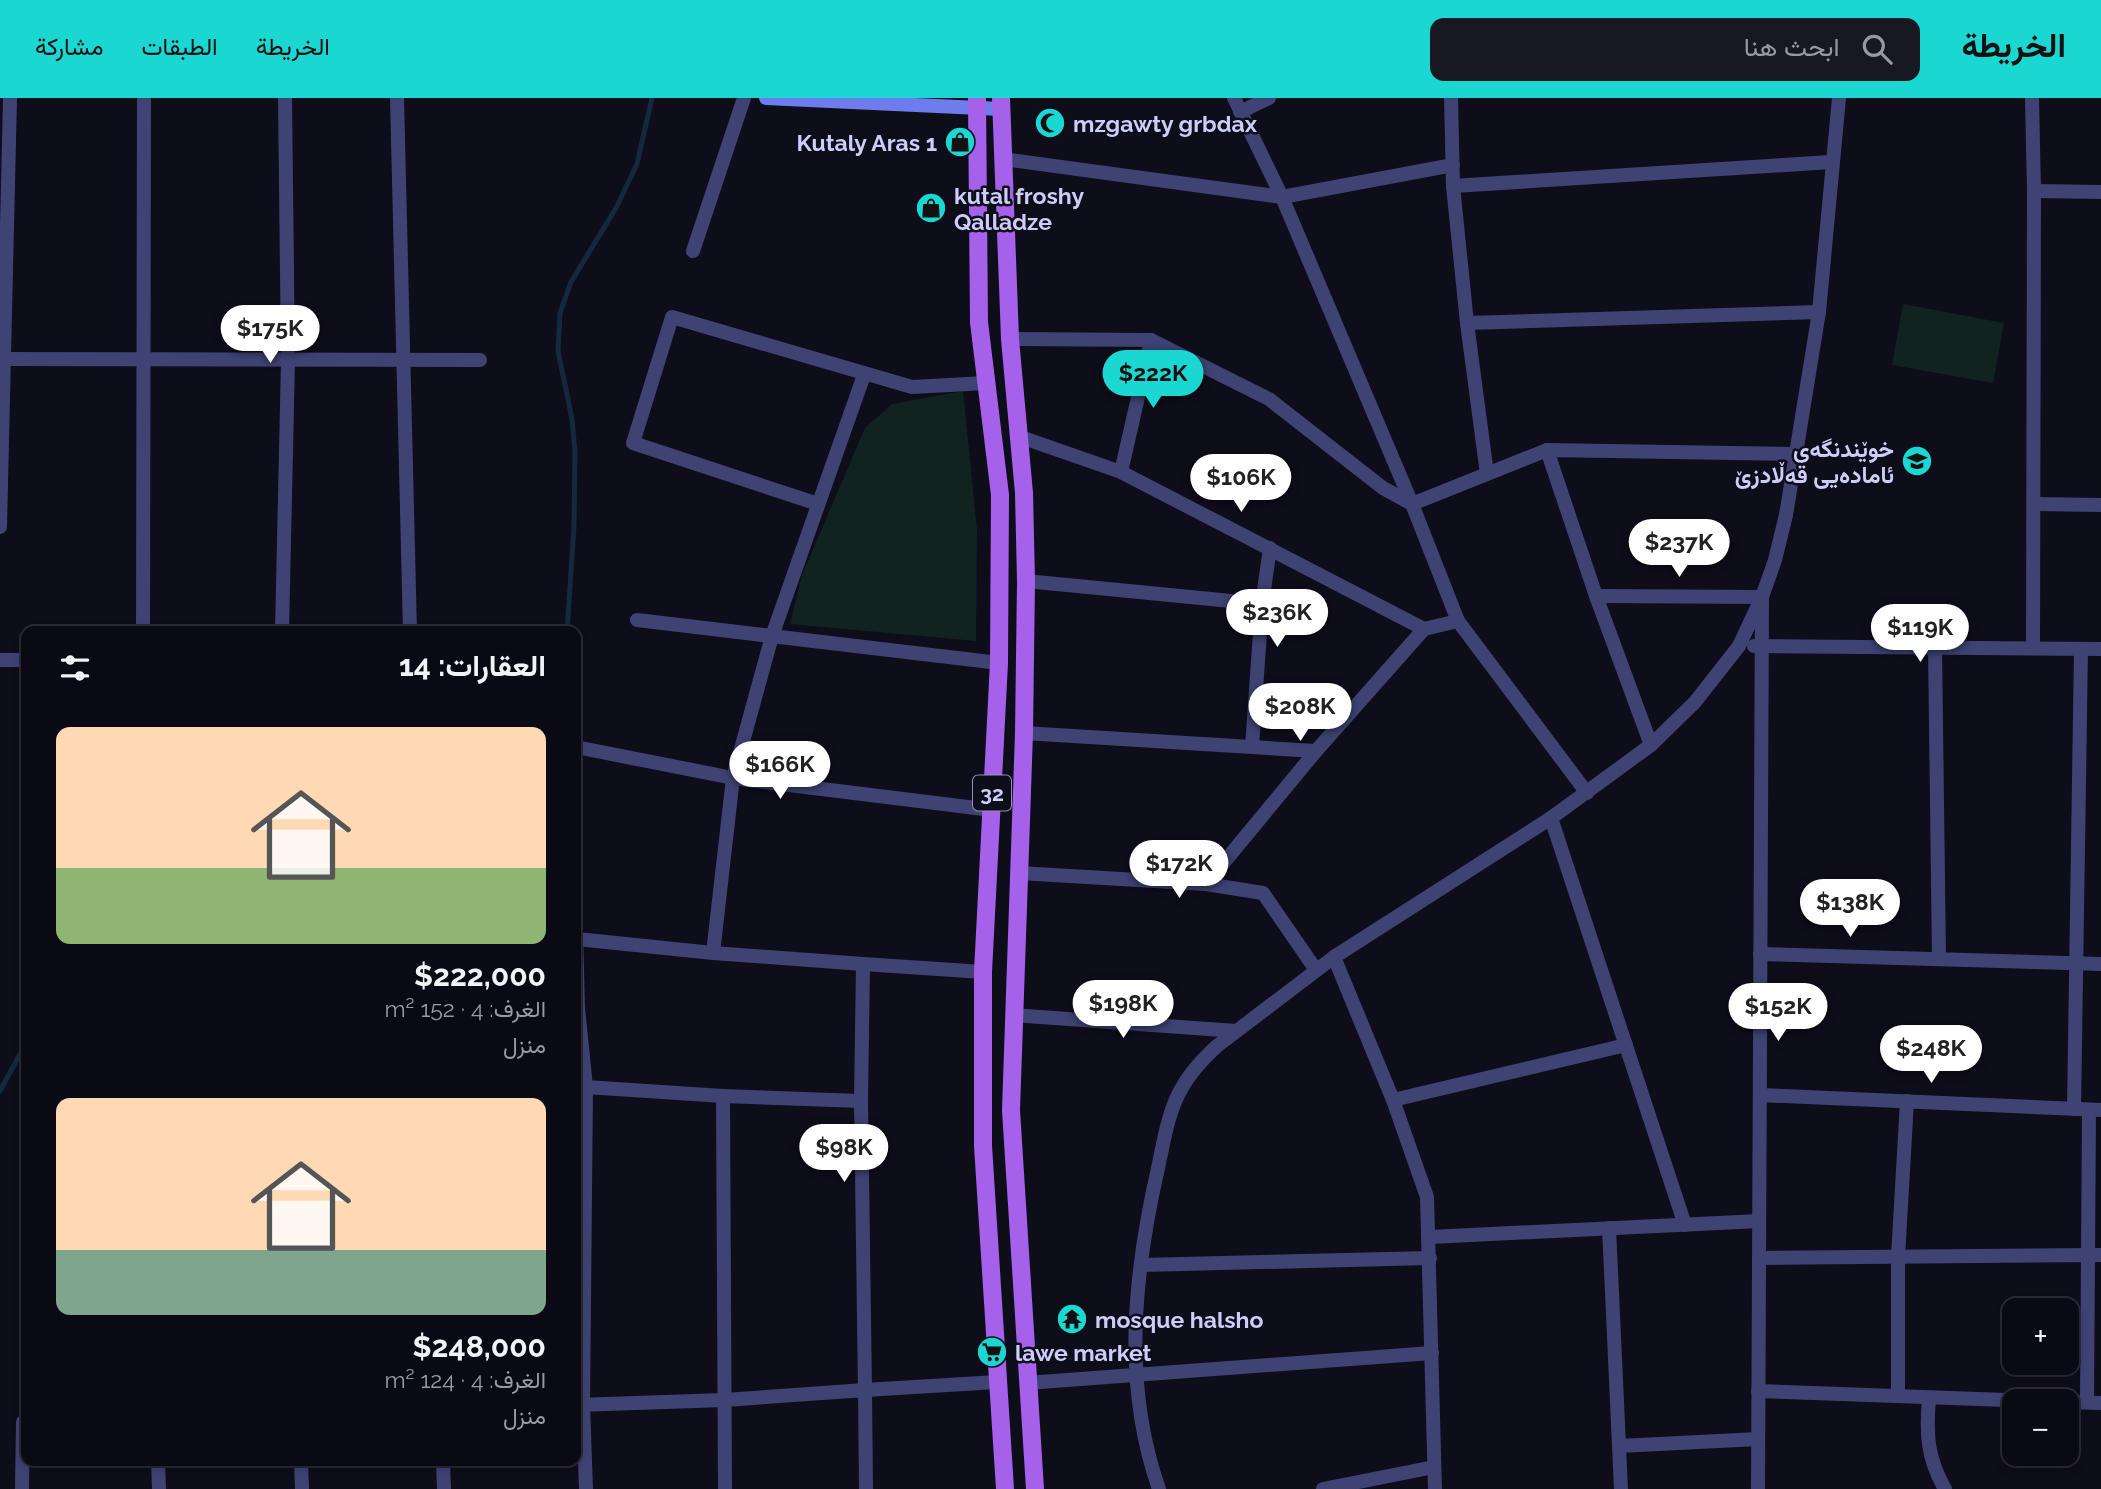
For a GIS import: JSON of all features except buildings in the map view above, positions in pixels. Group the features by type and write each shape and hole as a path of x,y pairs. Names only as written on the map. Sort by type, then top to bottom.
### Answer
{"main road":[{"name":"32","path":"977,103 979,322 1000,495 999,663 983,972 983,1146 1005,1489"},
{"name":"32","path":"1001,104 1010,339 1024,493 1027,581 1011,1110 1035,1489"}],"street":[{"path":"0,527 10,98"},
{"path":"143,626 144,98"},
{"path":"282,626 288,360 285,98"},
{"path":"397,98 410,626"},
{"path":"693,251 744,98"},
{"path":"765,98 1001,104"},
{"path":"1234,98 1282,197 1412,504 1458,621 1587,793"},
{"path":"1240,112 1269,98"},
{"path":"1451,98 1453,186 1467,323 1487,474"},
{"path":"1159,1489 1142,1422 1136,1375 1135,1325 1141,1265 1154,1186 1181,1088 1197,1066 1236,1031 1315,970 1551,818 1651,745 1695,702 1739,646 1762,597 1774,560 1797,454 1819,312 1839,98"},
{"path":"2032,98 2033,648"},
{"path":"1003,159 1282,197 1453,165"},
{"path":"1453,186 1832,162"},
{"path":"2034,191 2101,192"},
{"path":"1467,323 1819,312"},
{"path":"818,504 633,443 672,317 912,387 986,383"},
{"path":"1010,339 1151,340 1269,400 1383,488 1412,504"},
{"path":"1121,472 1151,340"},
{"path":"2,359 480,360"},
{"path":"713,953 733,778 772,636 864,375"},
{"path":"1018,436 1121,472 1424,629"},
{"path":"1412,504 1547,450 1797,454"},
{"path":"1547,450 1596,596 1651,745"},
{"path":"2034,504 2101,505"},
{"path":"1252,747 1262,604 1270,548"},
{"path":"1027,581 1262,604"},
{"path":"1596,596 1762,597"},
{"path":"1758,1489 1762,597"},
{"path":"637,620 999,663"},
{"path":"1206,884 1316,751 1424,629 1458,621"},
{"path":"1739,646 2101,649"},
{"path":"1936,646 1939,959"},
{"path":"2074,1109 2081,649"},
{"path":"0,660 21,660"},
{"path":"1024,733 1316,751"},
{"path":"581,748 733,778 992,810"},
{"path":"1551,818 1685,1225"},
{"path":"1019,873 1206,884 1263,893 1315,970"},
{"path":"581,937 713,953 983,972"},
{"path":"1760,954 2101,964"},
{"path":"1334,957 1393,1100 1427,1197 1435,1489"},
{"path":"863,964 861,1101 866,1489"},
{"path":"1013,1015 1236,1031"},
{"path":"581,1043 586,1087 581,1352"},
{"path":"1393,1100 1626,1045"},
{"path":"586,1087 861,1101"},
{"path":"1760,1095 2095,1110 2094,1402"},
{"path":"723,1096 725,1489"},
{"path":"1898,1396 1898,1257 1907,1101"},
{"path":"1430,1237 1759,1221"},
{"path":"1609,1228 1621,1489"},
{"path":"1759,1258 2095,1255"},
{"path":"1141,1265 1430,1258"},
{"path":"1027,1383 1432,1353"},
{"path":"581,1405 724,1400 997,1382"},
{"path":"1758,1391 2002,1400"},
{"path":"1929,1398 1926,1434 1936,1473 1945,1489"},
{"path":"581,1419 586,1489"},
{"path":"1619,1446 1758,1439"},
{"path":"22,1466 22,1489"},
{"path":"158,1466 159,1489"},
{"path":"301,1466 302,1489"},
{"path":"443,1466 444,1489"},
{"path":"1324,1489 1434,1467"}],"green space":[{"path":"1903,304 2004,323 1993,383 1892,365"},
{"path":"963,391 977,530 976,641 790,624 802,575 865,428 892,404"}],"waterway":[{"path":"567,626 574,526 575,452 572,419 558,351 560,313 571,282 616,208 637,164 652,98"},
{"path":"0,1091 21,1052"}],"place":[{"name":"mzgawty grbdax","path":"1050,123"},
{"name":"Kutaly Aras 1","path":"960,142"},
{"name":"kutal froshy Qalladze","path":"931,208"},
{"name":"خوێندنگەی ئامادەیی قەڵادزێ","path":"1917,461"},
{"name":"mosque halsho","path":"1072,1319"},
{"name":"lawe market","path":"992,1352"}]}
